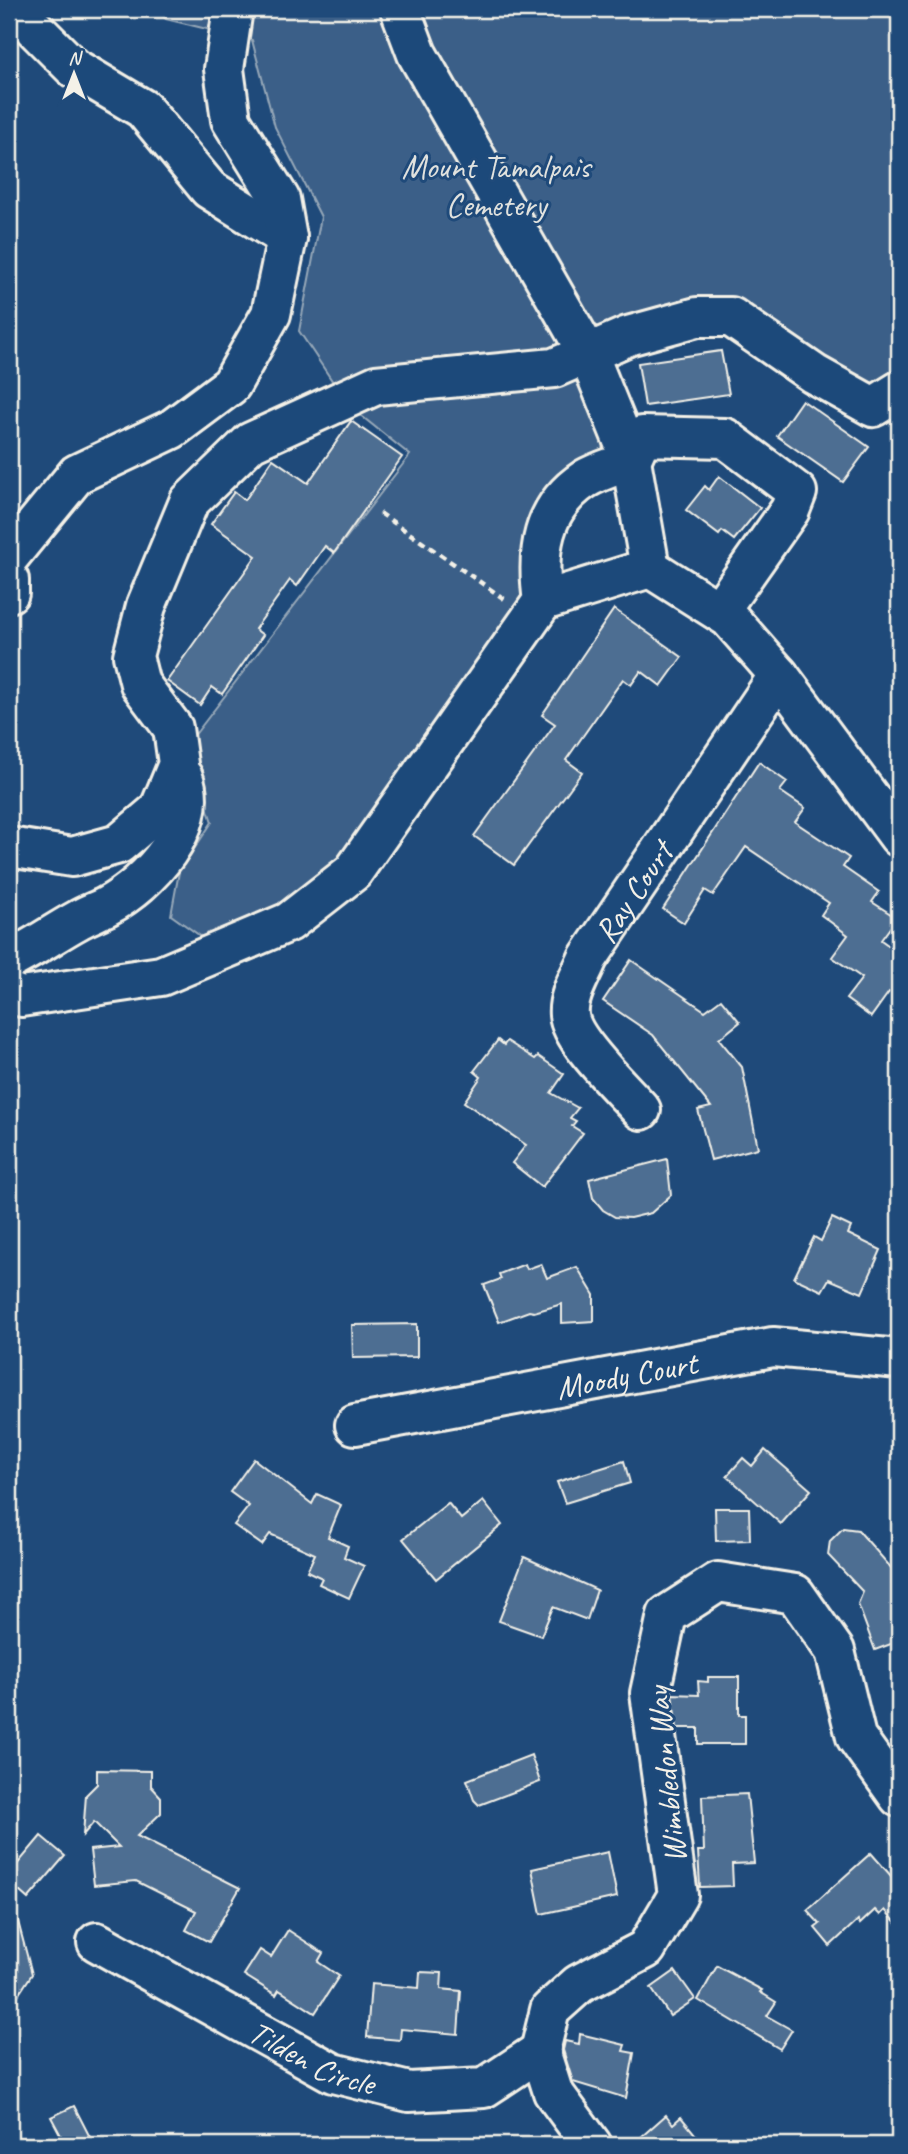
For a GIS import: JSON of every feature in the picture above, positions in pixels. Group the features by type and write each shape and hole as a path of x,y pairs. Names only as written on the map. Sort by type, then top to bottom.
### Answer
{"street":[{"path":"15,9 74,68 143,109 209,189 287,238"},
{"path":"9,556 77,474 172,429 231,385 271,314 287,238 280,199 231,120 224,69 233,9"},
{"path":"400,9 417,54 588,354 631,460 650,568 729,618 775,671 899,837"},
{"path":"9,960 109,905 141,882 171,847 186,813 188,789 178,764 173,728 140,684 133,656 146,606 189,502 251,442 376,386 554,368 628,336 696,317 731,317 814,374 873,407 899,391"},
{"path":"9,992 21,997 161,976 289,922 353,872 537,609 538,564 554,507 586,479 631,460 642,436 724,439 797,492 790,510 719,611"},
{"path":"537,609 650,568"},
{"path":"9,580 9,593"},
{"name":"Ray Court","path":"641,1110 577,1035 569,1017 570,1001 588,958 775,671"},
{"path":"9,847 72,857 119,844 159,810 178,764"},
{"name":"Moody Court","path":"355,1425 773,1347 899,1359"},
{"name":"Wimbledon Way","path":"540,2051 550,2010 579,1984 646,1950 678,1895 650,1693 667,1615 718,1583 795,1594 835,1651 856,1737 899,1797"},
{"name":"Tilden Circle","path":"97,1942 333,2073 409,2092 484,2088 540,2051"},
{"path":"540,2051 553,2092 592,2145"}],"path":[{"path":"380,513 537,609"}],"green space":[{"name":"Mount Tamalpais Cemetery","path":"154,9 899,9 899,382 869,393 739,306 592,334 603,452 531,519 521,596 348,851 282,906 206,940 171,915 179,872 212,822 197,776 194,736 410,455 349,406 299,331 321,217 275,127 252,40 166,19"}],"building":[{"path":"721,351 729,394 645,406 638,363"},
{"path":"802,400 869,447 843,482 777,436"},
{"path":"351,421 402,457 334,553 325,546 297,586 290,580 255,629 263,635 222,694 212,687 200,705 167,681 256,556 211,524 234,492 245,500 273,459 308,483"},
{"path":"719,476 760,508 734,540 722,531 719,535 686,510 705,486 709,490"},
{"path":"614,609 682,657 661,686 641,671 631,685 623,679 566,760 582,772 514,865 474,836 555,724 542,715"},
{"path":"759,762 787,782 780,791 805,808 795,822 849,858 843,867 879,892 872,902 897,918 881,940 899,953 899,998 889,992 871,1017 846,999 862,978 832,957 848,935 821,915 829,903 746,847 713,895 705,890 684,923 663,909"},
{"path":"631,960 705,1011 721,999 740,1022 719,1039 742,1067 758,1148 711,1160 698,1110 711,1107 653,1035 603,1001"},
{"path":"498,1040 504,1045 507,1041 535,1059 538,1056 564,1074 551,1093 578,1108 570,1118 576,1121 572,1126 583,1133 542,1187 512,1163 526,1145 464,1102 481,1077 474,1071"},
{"path":"667,1159 671,1195 651,1213 630,1218 615,1217 603,1210 593,1198 589,1179"},
{"path":"832,1218 851,1227 848,1234 881,1250 862,1293 829,1279 822,1291 794,1278 814,1237 821,1241"},
{"path":"525,1264 527,1269 541,1264 547,1278 577,1267 594,1295 594,1321 562,1323 562,1304 529,1311 499,1322 484,1285 501,1279 499,1274"},
{"path":"417,1324 417,1357 353,1358 352,1325"},
{"path":"765,1450 811,1490 781,1524 727,1476 743,1458 752,1466"},
{"path":"254,1459 312,1504 317,1494 341,1505 328,1537 348,1546 344,1557 364,1566 349,1598 319,1584 322,1578 307,1571 315,1554 270,1534 262,1545 234,1525 249,1506 230,1492"},
{"path":"624,1461 630,1483 565,1503 557,1482"},
{"path":"483,1501 502,1525 436,1579 403,1539 448,1503 461,1519"},
{"path":"715,1508 749,1508 750,1540 716,1541"},
{"path":"843,1528 858,1530 894,1571 892,1584 899,1586 899,1641 875,1650 858,1604 863,1592 828,1555 830,1541"},
{"path":"524,1557 597,1590 587,1620 553,1607 541,1636 499,1621"},
{"path":"708,1677 739,1677 739,1715 745,1715 745,1744 698,1744 698,1728 677,1728 672,1694 699,1695 698,1681 708,1682"},
{"path":"531,1755 540,1782 479,1805 474,1800 467,1780"},
{"path":"97,1770 151,1771 151,1786 161,1797 161,1813 137,1836 240,1888 209,1942 186,1930 196,1911 136,1881 94,1885 90,1850 119,1847 94,1822 83,1835 86,1795 97,1784"},
{"path":"747,1794 754,1863 732,1864 733,1886 700,1887 698,1851 704,1851 702,1796"},
{"path":"41,1836 65,1856 28,1899 9,1882 9,1874"},
{"path":"608,1852 617,1897 541,1914 532,1869"},
{"path":"871,1853 899,1885 899,1926 885,1910 880,1915 875,1910 860,1924 858,1920 830,1946 815,1928 820,1924 807,1910"},
{"path":"16,1914 32,1974 9,2009 9,1915"},
{"path":"288,1930 323,1953 318,1962 339,1976 315,2013 279,1990 276,1995 244,1975 260,1950 271,1957"},
{"path":"717,1966 762,1990 760,1992 776,2002 767,2016 792,2030 780,2049 698,2000"},
{"path":"675,1971 695,1999 670,2016 651,1988"},
{"path":"420,1972 442,1973 441,1989 461,1991 458,2034 401,2029 400,2040 367,2037 371,1984 419,1988"},
{"path":"580,2034 625,2045 623,2051 634,2053 626,2098 573,2082 563,2050 565,2041 579,2044"},
{"path":"74,2106 94,2145 66,2145 51,2117"},
{"path":"666,2115 673,2124 681,2117 704,2145 632,2145"}]}
